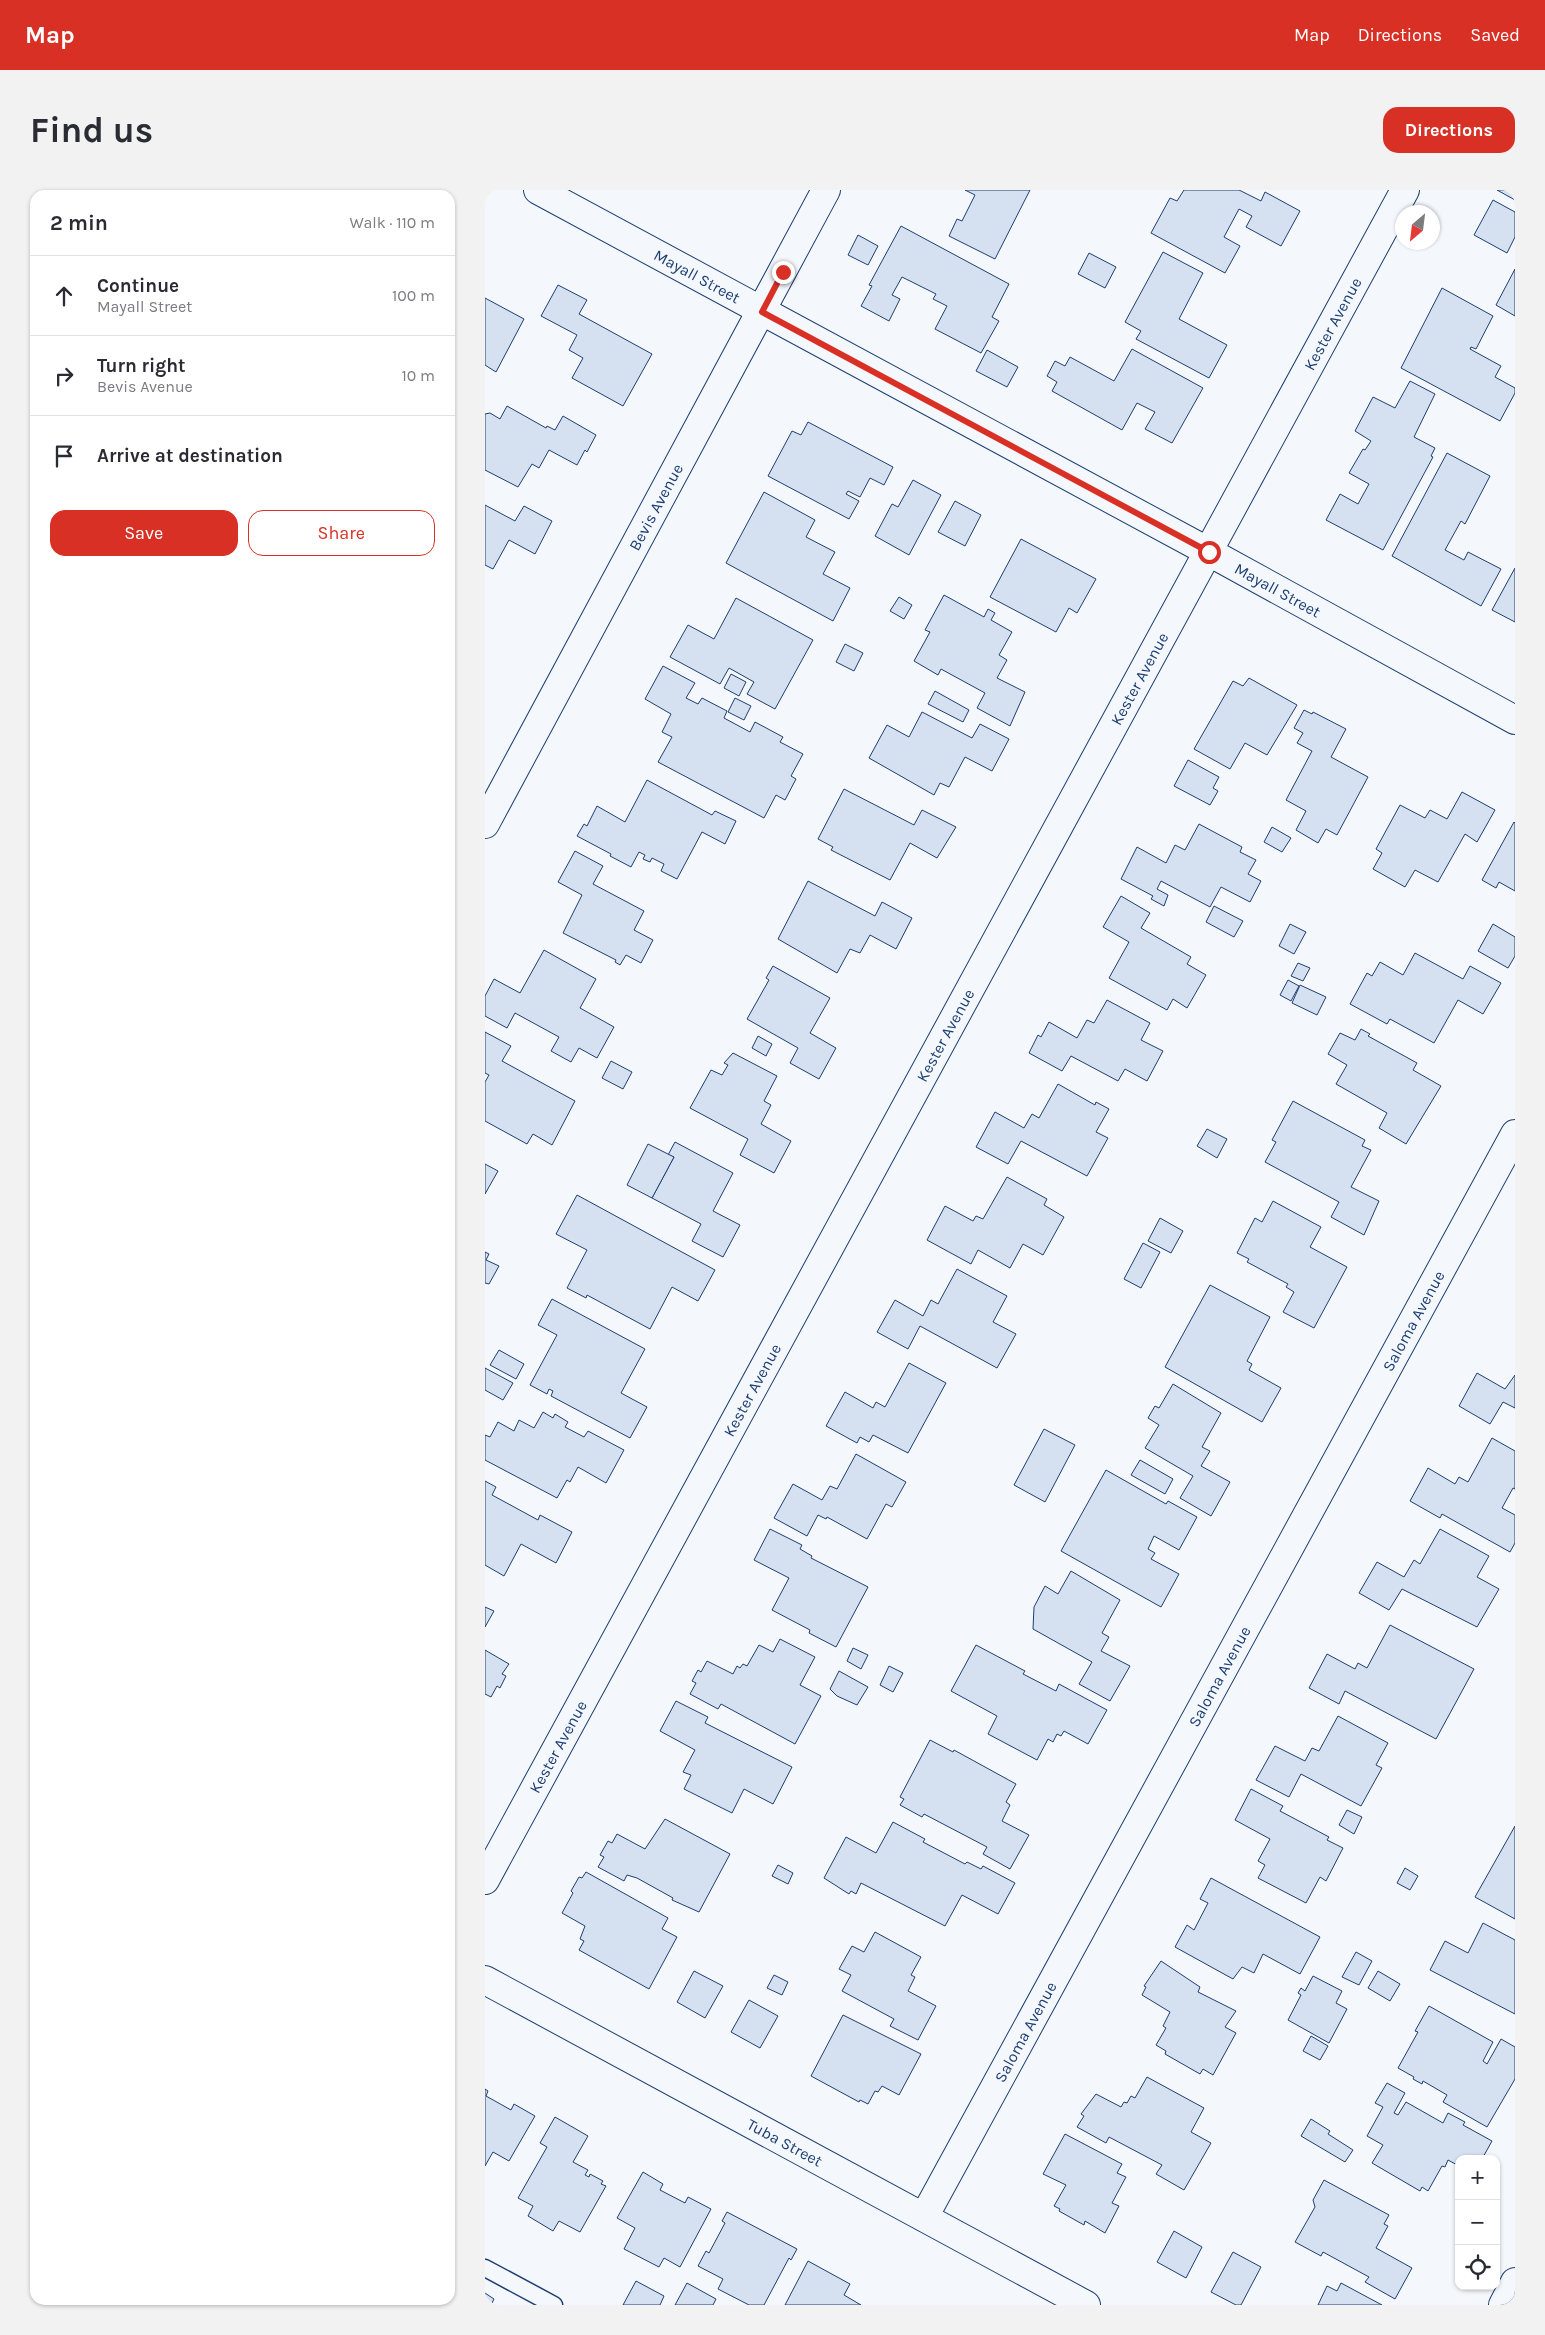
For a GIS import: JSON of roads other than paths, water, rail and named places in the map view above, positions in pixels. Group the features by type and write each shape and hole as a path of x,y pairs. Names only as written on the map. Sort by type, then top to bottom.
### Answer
{"street":[{"name":"Mayall Street","path":"539,190 1209,552 1515,720"},
{"name":"Bevis Avenue","path":"485,824 826,190"},
{"name":"Kester Avenue","path":"485,1880 1405,190"},
{"name":"Saloma Avenue","path":"924,2217 1515,1134"},
{"name":"Tuba Street","path":"485,1980 1086,2305"},
{"path":"1503,2305 1515,2282"}],"lane":[{"path":"485,2268 554,2305"}]}
